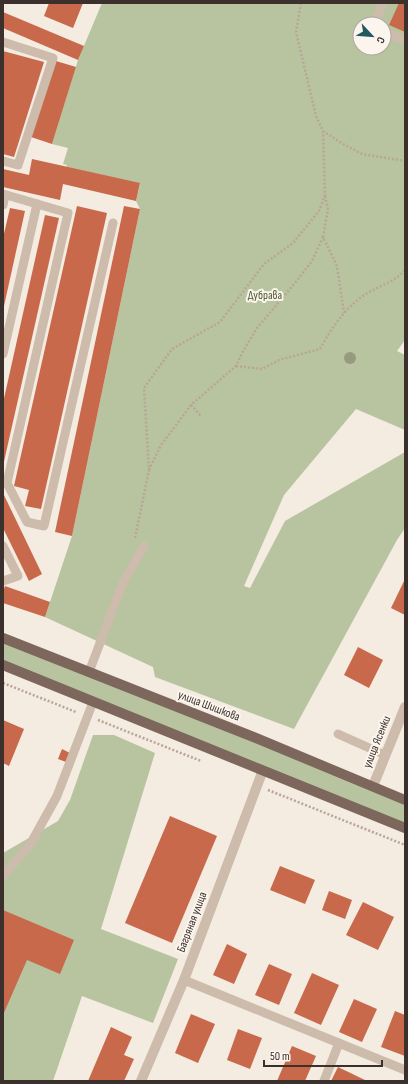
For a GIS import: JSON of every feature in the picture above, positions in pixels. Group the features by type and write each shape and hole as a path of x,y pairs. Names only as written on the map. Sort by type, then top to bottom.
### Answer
{"main road":[{"name":"улица Шишкова","path":"3,638 256,738 405,800"},
{"path":"3,665 263,770 404,824"}],"street":[{"name":"улица Ясенки","path":"373,786 405,707"},
{"name":"Багряная улица","path":"141,1081 184,980 263,770"}],"lane":[{"path":"377,16 383,3"},
{"path":"392,35 405,40"},
{"path":"3,42 53,58 18,165 3,161"},
{"path":"3,205 4,195 68,212 8,483 27,522 44,526 113,223"},
{"path":"3,354 36,204"},
{"path":"3,546 18,576 3,581"},
{"path":"89,672 122,585 144,546"},
{"path":"3,876 30,843 57,796 93,702"},
{"path":"338,734 385,755"},
{"path":"184,980 405,1070"},
{"path":"324,1081 339,1043"}],"path":[{"path":"137,558 132,548 149,470 161,445 191,405 236,366 256,328 312,261 323,237 328,209 325,195 323,131 316,116 296,32 301,3"},
{"path":"323,131 362,154 405,161"},
{"path":"149,470 144,388 172,349 220,322 264,264 293,243 319,211 325,195"},
{"path":"323,237 337,266 344,313"},
{"path":"236,366 262,369 279,360 320,349 333,326 352,304 364,295 398,278 405,270"},
{"path":"191,405 202,417"},
{"path":"3,683 204,762"},
{"path":"258,786 405,845"}],"green space":[{"name":"Дубрава","path":"102,3 405,3 405,340 397,351 405,355 405,430 356,409 284,495 244,586 250,588 285,521 405,452 405,528 397,540 294,729 155,677 153,667 45,617 72,536 140,209 136,201 140,184 66,167 67,165 63,164 68,148 52,144 78,60"},
{"path":"3,638 405,800 405,819 402,826 3,665"},
{"path":"93,735 114,735 155,753 101,929 178,959 153,1023 82,996 53,1081 3,1081 3,853 58,821 70,800"}],"building":[{"path":"49,3 83,3 73,28 44,16"},
{"path":"399,3 405,3 405,32 392,26 392,18"},
{"path":"3,12 84,46 78,60 3,28"},
{"path":"3,51 44,62 14,157 3,154"},
{"path":"56,61 76,67 52,144 31,137"},
{"path":"32,159 140,183 136,201 63,184 60,200 3,187 3,169 29,175"},
{"path":"77,206 107,213 41,509 25,506 29,490 14,486"},
{"path":"124,206 140,209 72,536 55,532"},
{"path":"10,208 25,211 4,306 3,238"},
{"path":"45,215 59,218 3,466 3,403"},
{"path":"3,493 42,574 29,581 3,528"},
{"path":"405,579 405,615 391,608"},
{"path":"5,586 50,602 45,617 3,603 3,592"},
{"path":"358,647 383,660 369,688 344,675"},
{"path":"3,720 24,729 9,766 3,763"},
{"path":"62,749 70,753 66,762 58,759"},
{"path":"170,816 217,836 172,943 125,923"},
{"path":"280,866 315,880 305,904 270,890"},
{"path":"329,891 352,900 345,919 322,910"},
{"path":"363,902 394,917 378,950 346,935"},
{"path":"3,910 74,940 60,974 27,960 3,1015"},
{"path":"227,944 247,954 234,984 213,975"},
{"path":"269,964 292,974 279,1005 255,995"},
{"path":"312,973 339,985 321,1025 294,1013"},
{"path":"354,999 377,1009 362,1042 339,1032"},
{"path":"395,1011 405,1015 405,1056 381,1047"},
{"path":"191,1014 215,1024 198,1063 175,1053"},
{"path":"111,1027 132,1037 124,1055 134,1059 124,1081 88,1081"},
{"path":"238,1029 262,1038 250,1069 227,1060"},
{"path":"292,1046 316,1056 305,1081 277,1081"},
{"path":"338,1067 367,1081 331,1081"}]}
